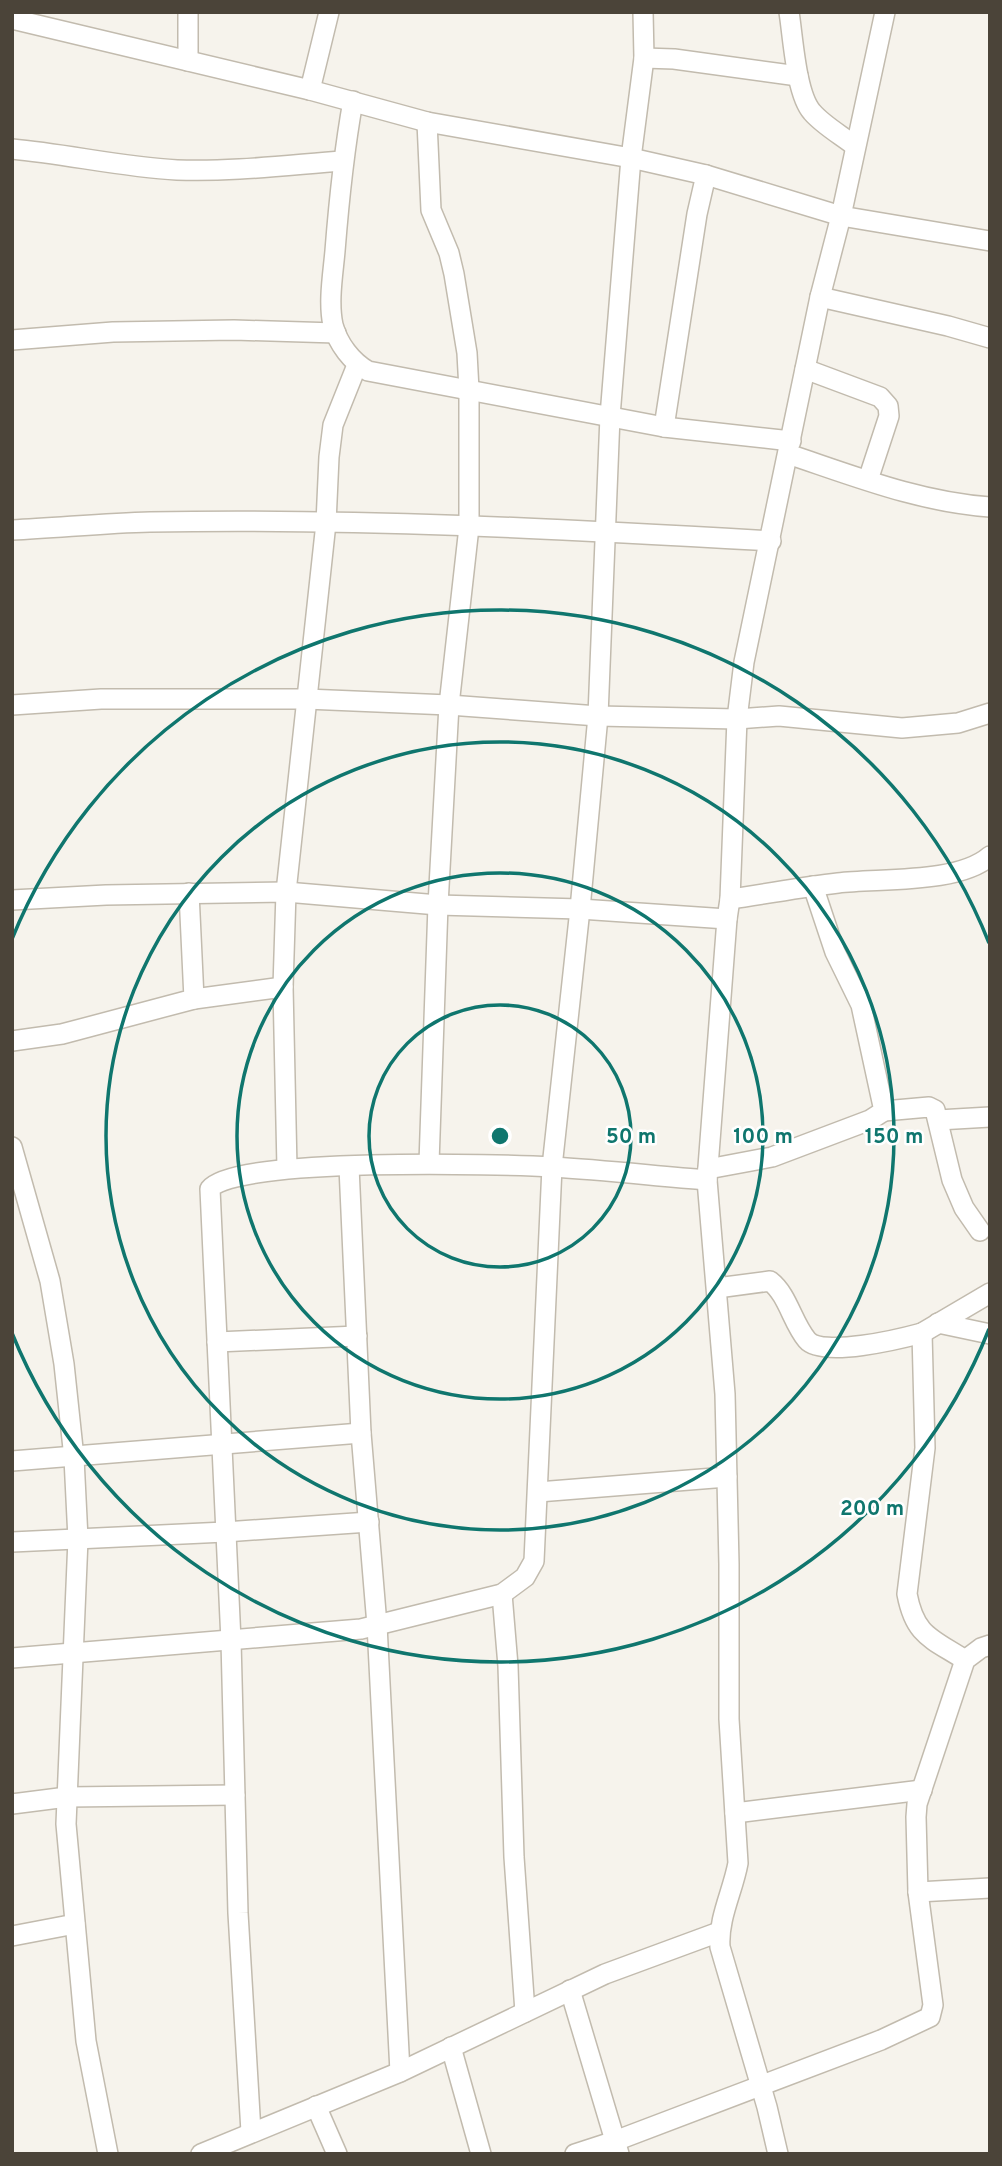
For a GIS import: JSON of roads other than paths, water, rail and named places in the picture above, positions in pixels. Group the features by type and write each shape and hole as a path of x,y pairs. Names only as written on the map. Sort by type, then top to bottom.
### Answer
{"street":[{"path":"188,12 188,61"},
{"path":"310,90 328,12"},
{"path":"12,1658 231,1641 377,1625 502,1594 525,1577 534,1561 552,1167 598,716 610,416 631,158 644,58 643,12"},
{"path":"789,12 798,76 812,112 855,145"},
{"path":"778,2154 720,1947 719,1932 738,1863 729,1719 724,1394 707,1175 730,899 737,719 744,662 820,297 841,216 885,12"},
{"path":"12,19 310,90 427,122 631,158 706,175 841,216 990,241"},
{"path":"644,58 674,59 798,76"},
{"path":"353,102 343,161 331,286 332,322 357,365 368,372 664,427 789,447 868,480 922,498 958,505 990,507"},
{"path":"427,122 431,209 449,253 454,274 467,353 469,390 469,527 449,705 438,905 429,1163"},
{"path":"12,149 177,170 216,170 343,161"},
{"path":"664,427 706,175"},
{"path":"820,297 990,338"},
{"path":"12,340 113,332 234,330 336,333"},
{"path":"287,1168 283,987 286,892 326,523 333,425 357,365"},
{"path":"805,369 886,401 890,416 868,480"},
{"path":"12,530 148,522 326,523 604,531 771,541"},
{"path":"12,705 101,699 306,699 449,705 598,716 737,719 779,716 902,728 958,723 990,713"},
{"path":"730,899 813,886 920,877 966,870 990,856"},
{"path":"813,886 835,953 861,1005 884,1111"},
{"path":"12,900 286,892 438,905 580,909 727,919"},
{"path":"189,893 194,999"},
{"path":"12,1041 62,1034 194,999 283,987"},
{"path":"251,2132 238,1913 231,1641 210,1189 220,1180 287,1168 429,1163 707,1175 772,1157 870,1120 884,1111 929,1107 935,1110 952,1180 964,1208 980,1231"},
{"path":"938,1120 990,1117"},
{"path":"12,1147 51,1281 64,1364 74,1458 78,1539 71,1655 66,1824 86,2041 108,2154"},
{"path":"348,1167 361,1433 377,1625 400,2072"},
{"path":"717,1288 769,1281 777,1287 806,1339 818,1347 895,1341 930,1328 990,1293"},
{"path":"930,1328 990,1334"},
{"path":"930,1328 925,1448 907,1594 910,1612 918,1629 965,1660"},
{"path":"217,1342 357,1336"},
{"path":"12,1461 361,1433"},
{"path":"538,1492 727,1477"},
{"path":"12,1542 226,1532 369,1521"},
{"path":"502,1594 508,1666 514,1857 525,2011"},
{"path":"575,2154 617,2147 760,2085 881,2040 930,2017 933,2005 918,1892 916,1817 922,1790 965,1660 990,1645"},
{"path":"735,1813 922,1790"},
{"path":"12,1804 67,1797 235,1796"},
{"path":"918,1892 990,1888"},
{"path":"12,1936 75,1924"},
{"path":"201,2154 400,2072 605,1974 719,1932"},
{"path":"570,1990 617,2147"},
{"path":"452,2047 481,2154"},
{"path":"316,2106 337,2154"}]}
